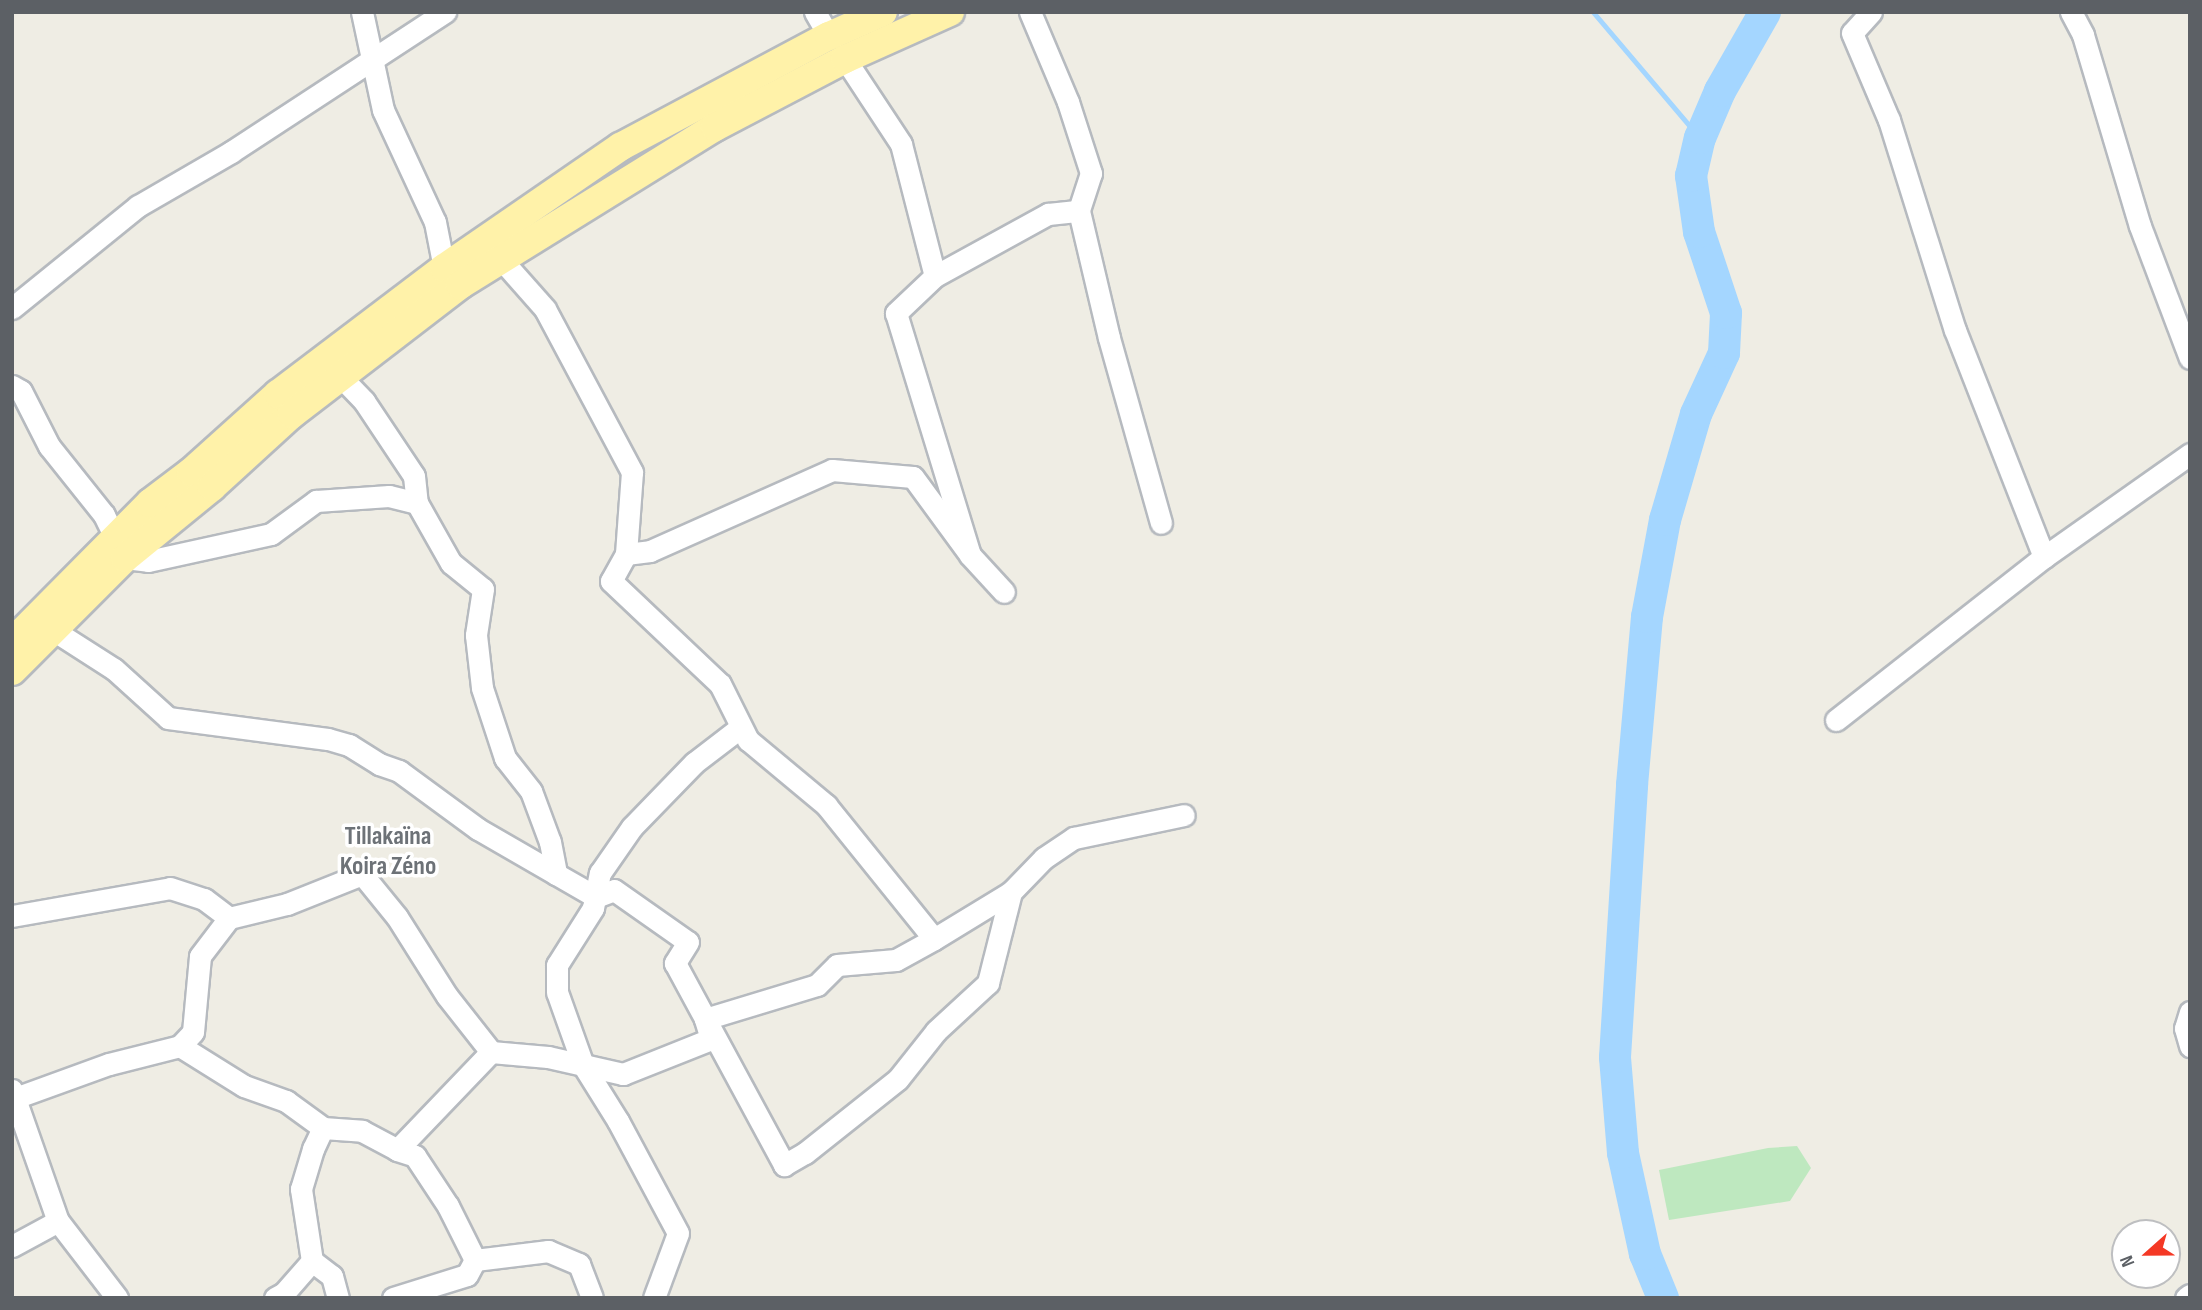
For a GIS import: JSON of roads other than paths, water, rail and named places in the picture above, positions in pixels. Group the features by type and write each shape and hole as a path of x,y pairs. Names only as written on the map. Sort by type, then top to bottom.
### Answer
{"main road":[{"path":"12,670 53,631 120,548 150,503 191,472 278,394 444,268 620,146 822,24 883,12"},
{"path":"12,642 120,548 460,285 715,127 845,59 950,12"}],"street":[{"path":"362,12 383,110 435,222 444,268"},
{"path":"12,308 138,206 231,152 373,62 445,12"},
{"path":"1030,12 1069,102 1091,173 1079,211 1109,338 1161,523"},
{"path":"1871,12 1852,33 1889,120 1955,330 2044,557"},
{"path":"2071,12 2083,35 2140,226 2190,358"},
{"path":"845,59 901,144 935,276"},
{"path":"970,555 895,313 935,276 1048,214 1079,211"},
{"path":"485,239 501,261 545,309 632,472 626,554 611,581 720,684 748,740 826,804 934,939"},
{"path":"340,376 364,401 414,477 417,503 452,563 483,589 477,635 482,688 505,758 531,791 550,842 556,874"},
{"path":"12,386 21,391 49,446 104,515 120,548 148,561 271,534 316,501 389,496 417,503"},
{"path":"1836,720 2044,557 2190,454"},
{"path":"626,554 650,551 832,470 913,477 970,555 1004,592"},
{"path":"53,631 114,669 168,718 328,739 349,745 379,764 399,771 478,829 596,897"},
{"path":"654,1298 678,1233 618,1121 583,1065 556,992 557,965 596,897 600,873 632,827 694,763 741,727"},
{"path":"705,1019 817,985 838,965 896,960 1010,892 1044,858 1074,838 1184,814"},
{"path":"117,1298 58,1221 14,1094 180,1046 193,1032 200,956 229,919 287,904 362,874 397,918 447,996 491,1052 548,1057 623,1074 710,1040 705,1019"},
{"path":"12,916 170,888 204,899 229,919"},
{"path":"596,897 614,890 688,942 675,963 784,1164 805,1153 898,1079 936,1031 988,983 1010,892"},
{"path":"2190,1012 2185,1028 2190,1046"},
{"path":"180,1046 244,1086 286,1101 323,1128 362,1131 397,1150 415,1156 448,1206 475,1260"},
{"path":"397,1150 491,1052"},
{"path":"323,1128 313,1149 301,1189 312,1262 332,1276 338,1298"},
{"path":"12,1246 58,1221"},
{"path":"475,1260 548,1251 579,1264 592,1298"},
{"path":"393,1298 467,1275 475,1260"},
{"path":"275,1298 284,1293 312,1262"}],"waterway":[{"path":"1593,12 1700,138"},
{"path":"1663,1298 1645,1254 1623,1153 1615,1057 1632,785 1647,617 1665,520 1696,414 1724,353 1726,313 1699,232 1691,176 1700,138 1720,91 1765,12"}],"district":[{"name":"Tillakaïna Koira Zéno","path":"388,852"}]}
